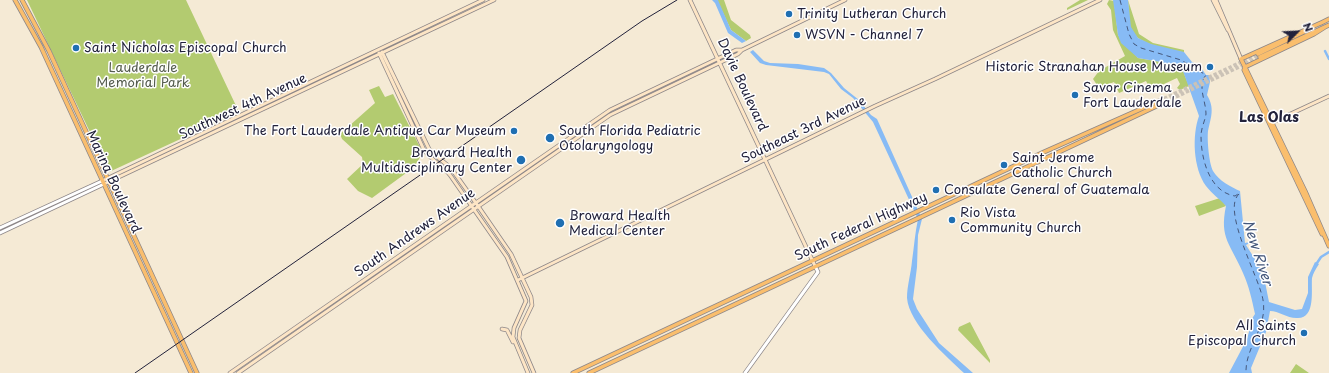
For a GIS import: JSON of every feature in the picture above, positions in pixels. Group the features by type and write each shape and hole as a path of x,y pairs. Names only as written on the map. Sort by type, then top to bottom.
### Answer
{"main road":[{"name":"Marina Boulevard","path":"15,0 40,47 191,373"},
{"name":"Southwest 4th Avenue","path":"108,180 483,0"},
{"name":"Southwest 4th Avenue","path":"103,182 494,0"},
{"name":"Davie Boulevard","path":"690,0 815,266"},
{"name":"South Andrews Avenue","path":"230,373 610,115 845,0"},
{"name":"Southeast 3rd Avenue","path":"518,280 856,115 935,80 1100,0"},
{"path":"1215,0 1245,67 1244,70 1271,123 1313,217 1329,246"},
{"name":"Marina Boulevard","path":"22,1 49,51 197,373"},
{"path":"1329,19 1259,55 1329,25"},
{"path":"1241,59 1323,22"},
{"path":"1245,67 1314,34 1325,27"},
{"path":"40,47 49,51"},
{"path":"380,49 383,52 430,151 452,168 476,202 511,254 532,297 532,302 519,334 520,341 534,373"},
{"path":"380,49 379,54 424,150 445,169 473,207 507,257 518,280 526,301 514,328 515,345"},
{"name":"South Andrews Avenue","path":"238,373 473,207 476,202 610,110 736,50 742,50"},
{"path":"1271,123 1329,96"},
{"name":"South Federal Highway","path":"573,373 642,342 958,192 1160,102 589,373"},
{"path":"954,201 958,192"},
{"path":"945,205 950,196"},
{"path":"894,229 901,219"},
{"path":"877,236 882,228"},
{"path":"132,246 139,247"},
{"path":"134,252 142,253"},
{"path":"149,282 160,292"},
{"path":"747,298 752,289"},
{"path":"741,301 745,293"},
{"path":"502,329 507,330 528,373"},
{"path":"171,330 178,333"},
{"path":"645,346 647,339"},
{"path":"637,350 642,342"},
{"path":"523,362 528,360"}],"street":[{"name":"Southwest 4th Avenue","path":"0,228 103,182"},
{"name":"Southwest 4th Avenue","path":"0,233 103,182"},
{"path":"745,373 818,272 815,266"}],"green space":[{"name":"Lauderdale Memorial Park","path":"27,0 186,0 239,112 109,172"},
{"path":"717,0 724,0 731,20 750,35 751,38 746,41 731,30"},
{"path":"1080,0 1088,0 1067,10 1067,8"},
{"path":"1109,0 1114,1 1118,35 1138,58 1161,62 1183,71 1189,86 1180,90 1177,88 1180,84 1177,78 1151,90 1146,81 1119,93 1114,82 1099,88 1093,79 1099,71 1125,56 1113,30 1111,10 1107,4"},
{"path":"1128,0 1139,34 1153,43 1184,50 1184,52 1156,46 1135,36 1130,25"},
{"path":"379,86 385,97 393,94 423,153 413,168 372,198 358,191 347,179 363,164 362,157 342,139 340,134 375,103 369,90"},
{"path":"1220,198 1226,206 1199,216 1195,206"},
{"path":"970,322 990,360 990,363 958,330 959,327"},
{"path":"1296,364 1309,373 1290,373"}],"water":[{"path":"712,0 718,0 731,30 746,41 742,43 728,33 715,3"},
{"path":"1113,0 1128,0 1131,27 1138,38 1151,44 1184,52 1192,62 1200,66 1206,75 1209,75 1210,82 1207,95 1211,104 1212,113 1208,131 1209,157 1213,171 1216,175 1229,186 1240,191 1245,243 1250,243 1246,245 1263,272 1269,302 1295,310 1302,309 1308,293 1308,277 1315,262 1319,264 1312,278 1310,308 1304,317 1294,318 1270,311 1266,332 1251,368 1252,373 1229,373 1247,339 1255,314 1247,283 1225,234 1224,217 1226,206 1206,186 1198,170 1195,151 1195,132 1199,116 1183,71 1161,62 1138,58 1121,43 1118,35"},
{"path":"753,50 764,61 770,63 798,64 824,68 831,73 844,88 859,100 871,115 877,119 922,219 918,235 917,267 913,299 917,309 939,343 973,373 964,373 939,349 921,329 909,308 907,293 918,219 873,122 853,98 841,89 829,74 824,72 766,65 760,63 750,52"}],"waterway":[{"path":"1325,51 1329,59"},
{"path":"1317,263 1321,257 1329,252"}],"ferry route":[{"path":"1120,0 1129,34 1134,44 1141,48 1181,60 1206,75 1202,84 1206,114 1201,136 1201,145 1205,164 1208,173 1219,188 1226,193 1235,196 1241,192"},
{"path":"1239,194 1235,202 1235,214 1238,229 1260,290 1264,310 1260,328 1249,354 1246,373"}],"tunnel":[{"path":"1159,101 1258,54"},
{"path":"1161,104 1260,57"}],"railway":[{"path":"135,373 642,21 677,0"}],"place":[{"name":"Trinity Lutheran Church","path":"789,14"},
{"name":"WSVN - Channel 7","path":"797,35"},
{"name":"Saint Nicholas Episcopal Church","path":"76,48"},
{"name":"Historic Stranahan House Museum","path":"1210,67"},
{"name":"Savor Cinema Fort Lauderdale","path":"1075,95"},
{"name":"The Fort Lauderdale Antique Car Museum","path":"514,131"},
{"name":"South Florida Pediatric Otolaryngology","path":"550,138"},
{"name":"Broward Health Multidisciplinary Center","path":"521,160"},
{"name":"Saint Jerome Catholic Church","path":"1004,165"},
{"name":"Consulate General of Guatemala","path":"936,190"},
{"name":"Rio Vista Community Church","path":"952,220"},
{"name":"Broward Health Medical Center","path":"560,223"},
{"name":"All Saints Episcopal Church","path":"1304,333"}],"district":[{"name":"Las Olas","path":"1269,118"}],"water label":[{"name":"New River","path":"1257,253"}]}
